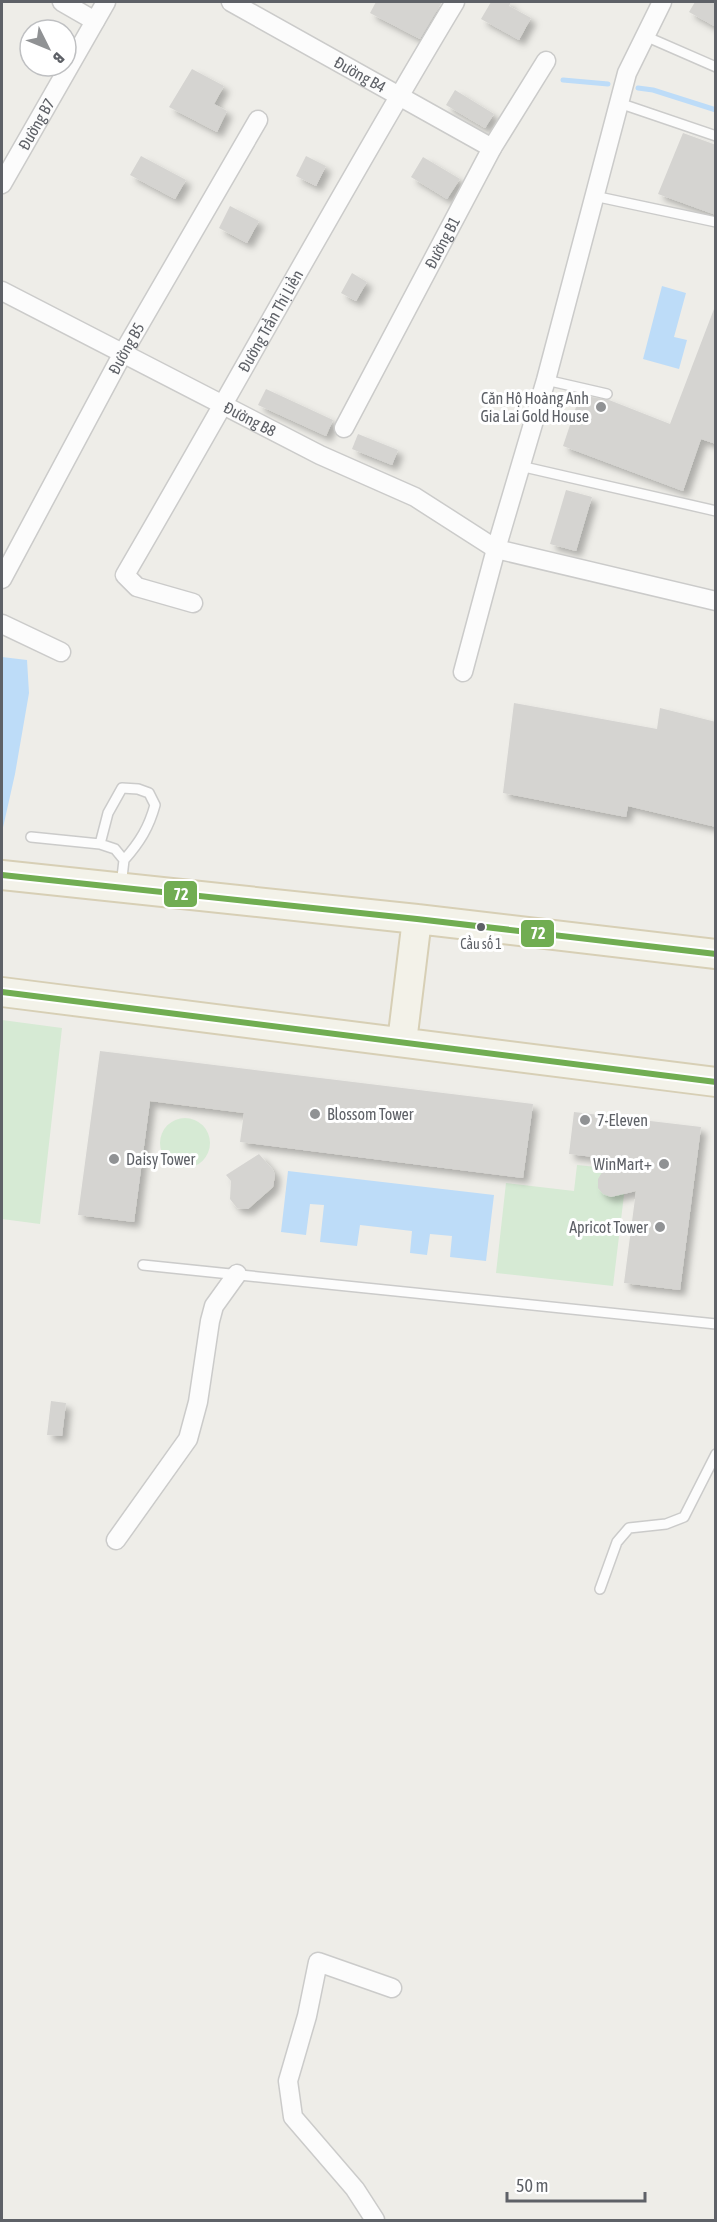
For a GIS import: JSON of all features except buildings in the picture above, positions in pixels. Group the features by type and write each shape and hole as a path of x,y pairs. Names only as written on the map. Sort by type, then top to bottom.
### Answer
{"main road":[{"path":"2,875 417,919 716,954"},
{"path":"402,1042 417,919"},
{"path":"2,992 716,1082"}],"street":[{"path":"62,2 95,21"},
{"name":"Đường B7","path":"2,184 106,2"},
{"name":"Đường B4","path":"231,2 492,148"},
{"name":"Đường Trần Thị Liền","path":"193,603 137,587 124,575 224,406 399,95 455,2"},
{"path":"463,672 496,549 546,380 618,103 627,73 662,2"},
{"name":"Đường B1","path":"344,428 492,148 546,61"},
{"name":"Đường B5","path":"2,579 123,353 258,120"},
{"name":"Đường B8","path":"2,291 320,456 415,497 496,549 716,601"},
{"path":"2,624 61,652"},
{"path":"116,1540 188,1439 198,1402 214,1306 237,1274"},
{"path":"375,2220 355,2190 293,2117 288,2080 307,2016 318,1962 392,1988"}],"lane":[{"path":"645,36 716,67"},
{"path":"618,103 716,136"},
{"path":"594,196 716,222"},
{"path":"546,380 607,394"},
{"path":"520,466 716,511"},
{"path":"100,844 108,813 122,788 138,789 149,793 155,805 149,825 140,842 124,860 120,888"},
{"path":"31,837 100,844 115,849 124,860"},
{"path":"143,1265 716,1324"},
{"path":"600,1589 617,1542 629,1528 666,1524 684,1516 716,1454"}],"green space":[{"path":"2,1020 62,1028 40,1224 2,1219"},
{"path":"180,1118 190,1118 203,1125 210,1138 210,1148 203,1161 190,1168 180,1168 171,1164 164,1157 160,1148 160,1138 164,1129 171,1122"},
{"path":"577,1165 627,1170 613,1286 496,1273 506,1183 574,1191"}],"water":[{"path":"662,286 686,293 674,337 687,340 679,369 643,359"},
{"path":"2,657 27,660 29,693 2,832"},
{"path":"288,1171 494,1195 486,1261 450,1257 452,1236 430,1234 427,1255 410,1253 412,1231 360,1225 357,1246 320,1242 324,1205 310,1204 306,1235 281,1232"}],"waterway":[{"path":"563,80 608,84"},
{"path":"638,88 653,90 716,110"}],"transit line":[{"name":"72","path":"2,875 417,919 716,954"},
{"name":"72","path":"2,992 716,1082"}],"place":[{"name":"Căn Hộ Hoàng Anh Gia Lai Gold House","path":"601,407"},
{"name":"Cầu số 1","path":"481,927"},
{"name":"Blossom Tower","path":"315,1114"},
{"name":"7-Eleven","path":"585,1120"},
{"name":"Daisy Tower","path":"114,1159"},
{"name":"WinMart+","path":"664,1164"},
{"name":"Apricot Tower","path":"660,1227"}]}
